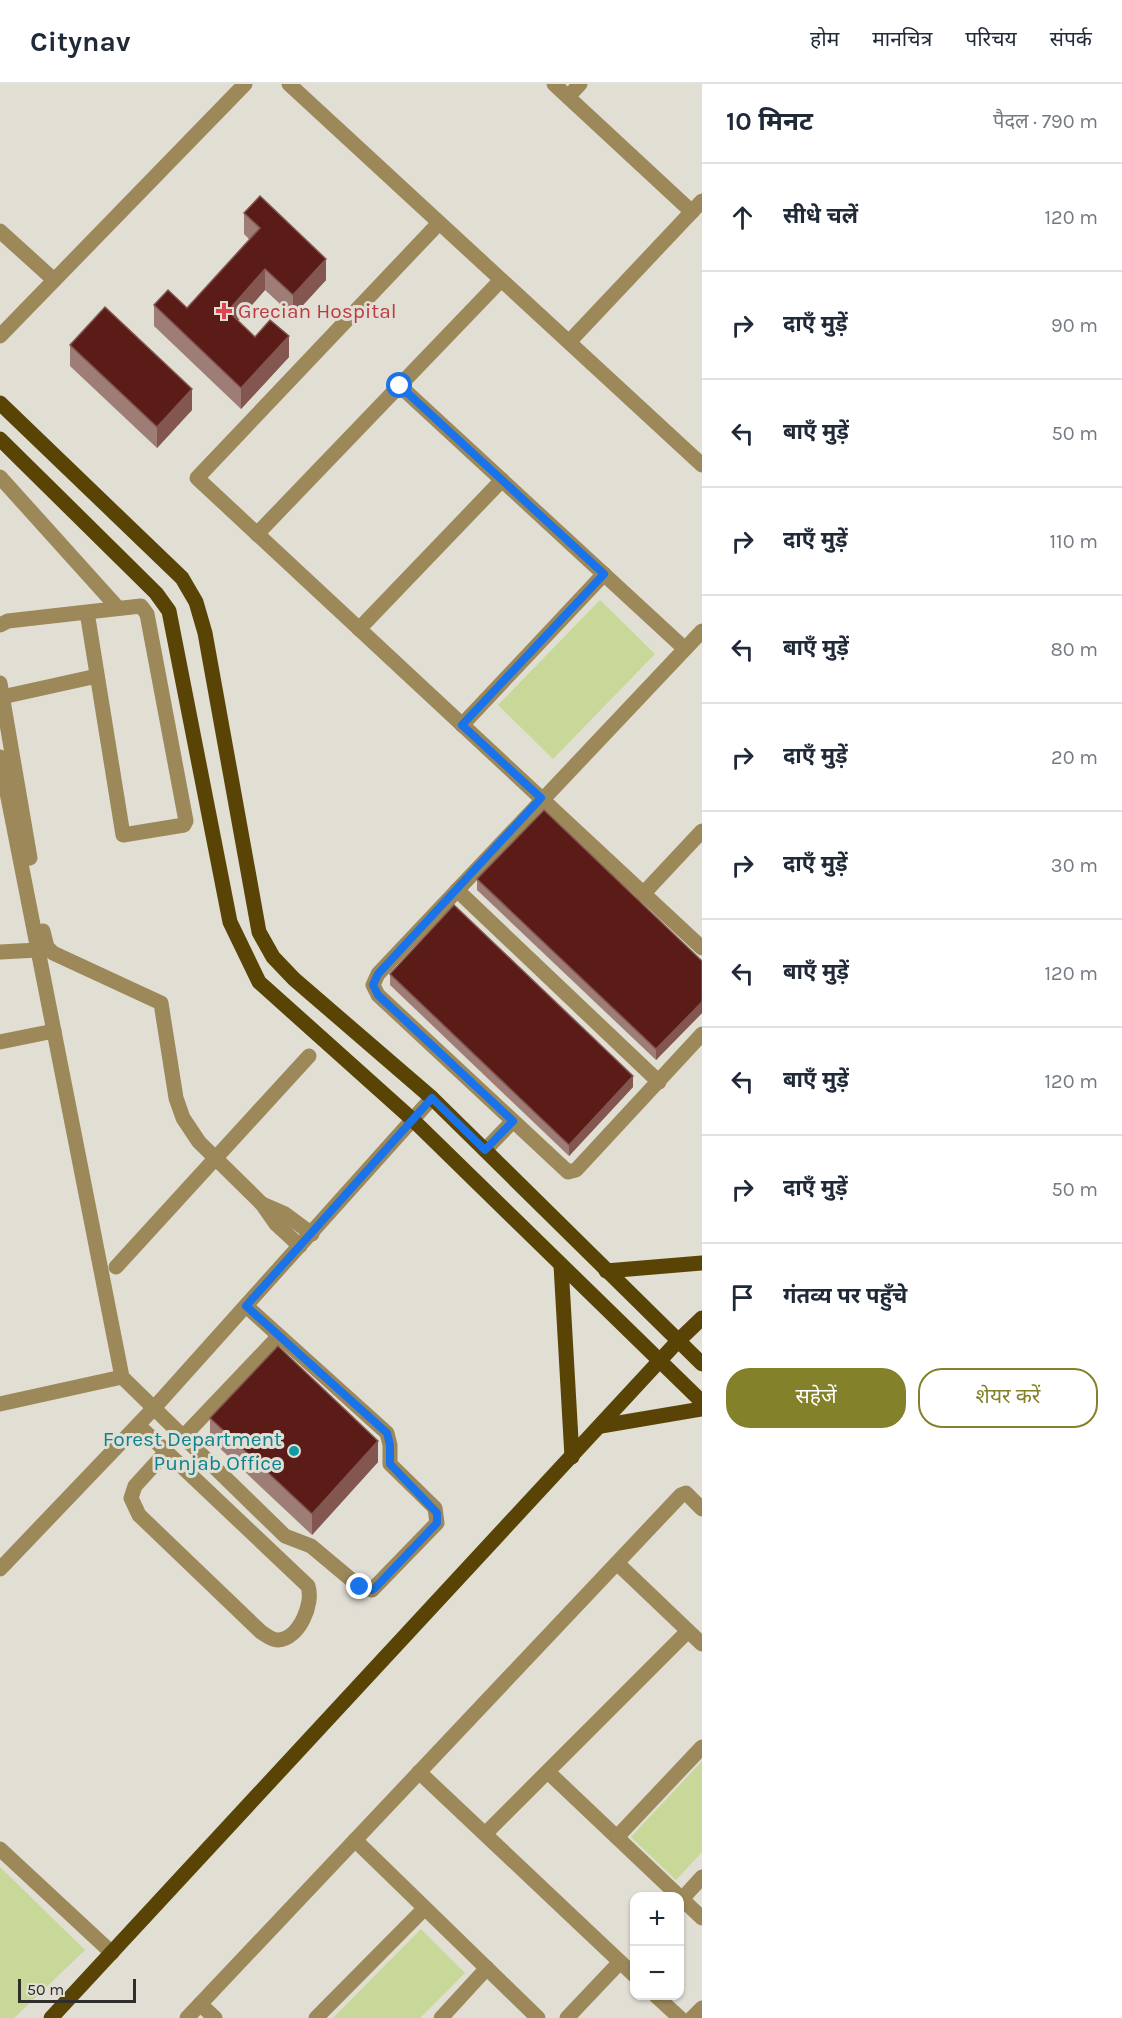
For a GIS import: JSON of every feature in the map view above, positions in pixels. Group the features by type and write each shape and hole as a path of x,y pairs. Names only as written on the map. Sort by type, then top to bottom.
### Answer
{"main road":[{"path":"0,403 182,579 196,602 205,633 259,932 273,957 294,979 432,1098 677,1342 702,1364"},
{"path":"0,439 156,593 169,610 230,922 259,982 413,1120 702,1401"},
{"path":"606,1271 702,1263"},
{"path":"561,1265 572,1457"},
{"path":"51,2018 677,1342 702,1318"},
{"path":"600,1426 702,1409"}],"street":[{"path":"0,336 245,84"},
{"path":"290,84 702,464"},
{"path":"554,84 697,206 569,342"},
{"path":"568,97 580,84"},
{"path":"440,223 197,475 197,478 702,948"},
{"path":"0,231 54,280"},
{"path":"257,534 501,280"},
{"path":"400,386 685,649"},
{"path":"0,477 118,608"},
{"path":"359,629 502,480"},
{"path":"462,725 604,574"},
{"path":"0,624 8,621 118,608 141,606 147,614 186,821 184,825 123,835 87,612"},
{"path":"702,632 541,798 378,974 373,985 378,995 568,1172 576,1170 702,1034"},
{"path":"97,676 1,690 47,946 53,953 161,1003 176,1098 183,1119 199,1142 262,1204 276,1224 300,1246"},
{"path":"0,760 122,1377 285,1536 315,1548 366,1589 375,1588 437,1523 437,1513 390,1464 390,1445 387,1433 246,1306"},
{"path":"644,894 702,831"},
{"path":"457,890 659,1082"},
{"path":"0,952 38,950"},
{"path":"0,1042 54,1031"},
{"path":"116,1267 309,1056"},
{"path":"0,1569 154,1408 432,1098"},
{"path":"485,1150 513,1121"},
{"path":"262,1204 285,1214 312,1234"},
{"path":"183,1437 279,1336"},
{"path":"0,1404 122,1377"},
{"path":"138,1425 308,1587 310,1593 307,1612 288,1637 280,1640 270,1638 261,1632 139,1515 131,1498 135,1486 166,1452"},
{"path":"187,2018 682,1493 686,1493 702,1509"},
{"path":"617,1563 702,1644"},
{"path":"485,1834 688,1631"},
{"path":"617,1837 702,1747"},
{"path":"419,1772 630,1971"},
{"path":"548,1772 675,1892"},
{"path":"355,1840 538,2018"},
{"path":"0,1849 112,1953"},
{"path":"684,1897 702,1877"},
{"path":"684,1901 702,1918"},
{"path":"316,2018 424,1909"},
{"path":"567,2018 620,1962"},
{"path":"441,2018 487,1968"},
{"path":"661,2000 680,2018"},
{"path":"200,2004 215,2018"},
{"path":"692,2018 702,2008"}],"green space":[{"path":"600,600 655,654 553,759 498,705"},
{"path":"702,1761 702,1852 676,1880 631,1837"},
{"path":"0,1867 85,1950 14,2018 0,2018"},
{"path":"421,1929 465,1973 420,2018 333,2018"}],"building":[{"path":"260,196 326,259 293,295 265,269 228,311 255,337 270,320 289,336 241,388 154,305 168,290 187,308 260,228 244,213"},
{"path":"105,307 192,389 157,427 70,345"},
{"path":"544,810 702,961 702,1002 656,1049 477,879"},
{"path":"454,905 633,1076 569,1145 390,974"},
{"name":"Forest Department Punjab Office","path":"278,1346 378,1441 312,1514 210,1418"}],"place":[{"name":"Grecian Hospital","path":"224,311"},
{"name":"Forest Department Punjab Office","path":"294,1451"}],"route":[{"path":"360,1587 372,1590 375,1588 426,1535 437,1523 435,1508 390,1464 390,1445 387,1433 246,1306 432,1098 485,1150 513,1121 378,995 373,985 378,974 541,798 462,725 604,574 400,386"}]}
